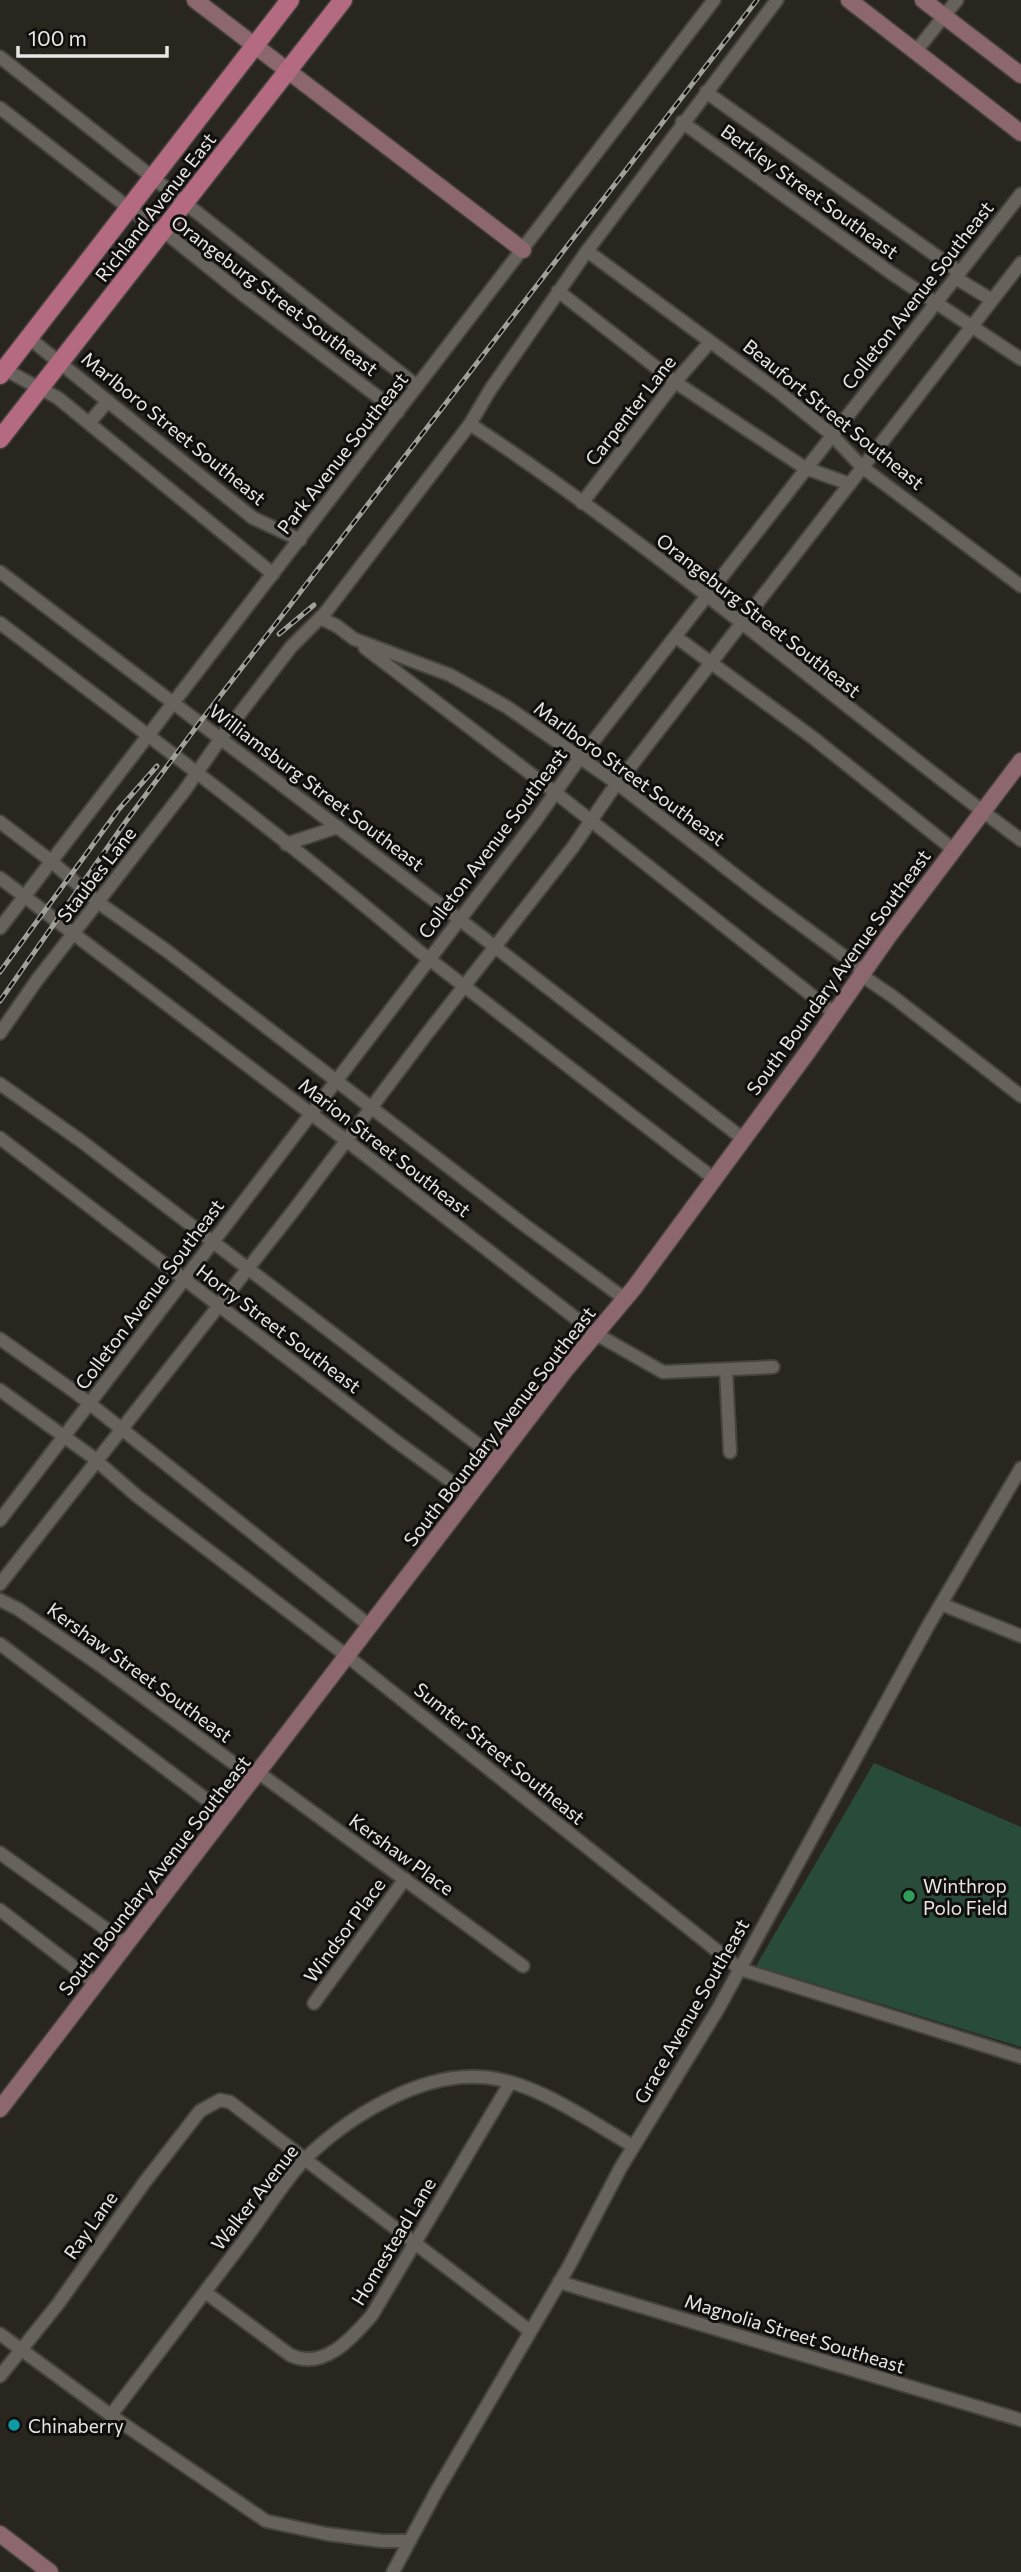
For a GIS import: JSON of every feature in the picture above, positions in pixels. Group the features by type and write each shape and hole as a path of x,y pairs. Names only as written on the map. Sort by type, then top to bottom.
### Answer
{"main road":[{"name":"Richland Avenue East","path":"1,371 290,0"},
{"name":"Richland Avenue East","path":"0,439 343,0"}],"street":[{"path":"195,0 523,250"},
{"name":"Park Avenue Southeast","path":"0,928 714,0"},
{"path":"221,738 291,647 320,618 470,424 558,291 682,122 777,0"},
{"path":"849,0 1021,133"},
{"path":"923,0 1021,75"},
{"path":"916,51 957,0"},
{"name":"Orangeburg Street Southeast","path":"0,57 417,387"},
{"name":"Berkley Street Southeast","path":"706,92 959,272 959,280 992,300"},
{"name":"Orangeburg Street Southeast","path":"0,108 128,209 161,233 166,233 398,412"},
{"name":"Berkley Street Southeast","path":"682,122 935,302 1021,359"},
{"name":"Colleton Avenue Southeast","path":"0,1520 582,757 708,597 831,434 1021,194"},
{"name":"Beaufort Street Southeast","path":"587,251 779,392 831,434 862,467 1021,586"},
{"path":"0,1584 373,1108 618,784 1021,263"},
{"path":"558,291 675,382 805,468 850,484"},
{"name":"Marlboro Street Southeast","path":"29,338 253,518 300,540"},
{"name":"Carpenter Lane","path":"582,503 675,382 710,342"},
{"path":"1,371 58,398 273,574"},
{"path":"89,423 107,401"},
{"name":"Orangeburg Street Southeast","path":"470,424 708,597 1021,840"},
{"name":"Williamsburg Street Southeast","path":"0,572 459,919 742,1138"},
{"name":"Marlboro Street Southeast","path":"320,618 337,626 556,793 834,1013"},
{"path":"0,624 197,773 429,958 713,1178"},
{"path":"676,637 812,737 954,850"},
{"name":"Marlboro Street Southeast","path":"354,639 450,676 508,707 582,757 1021,1096"},
{"name":"Staubes Lane","path":"0,1033 37,980 99,903 221,738"},
{"name":"South Boundary Avenue Southeast","path":"0,2109 497,1459 625,1299 862,973 1021,761"},
{"name":"Marion Street Southeast","path":"0,822 51,861 99,903 167,951 625,1299"},
{"path":"286,844 338,827"},
{"name":"Marion Street Southeast","path":"0,878 596,1334 663,1372 773,1367"},
{"name":"Horry Street Southeast","path":"0,1084 81,1141 497,1459"},
{"name":"Horry Street Southeast","path":"0,1138 183,1280 219,1304 470,1495"},
{"path":"0,1339 90,1403 370,1626"},
{"path":"726,1369 730,1452"},
{"name":"Sumter Street Southeast","path":"0,1390 97,1461 136,1496 347,1656 740,1969 1021,2057"},
{"name":"Grace Avenue Southeast","path":"393,2572 436,2492 559,2282 633,2146 740,1969 941,1604 1021,1468"},
{"name":"Kershaw Street Southeast","path":"0,1600 18,1609 97,1663 257,1776"},
{"path":"941,1604 1021,1636"},
{"path":"0,1644 227,1815"},
{"name":"Kershaw Place","path":"257,1776 405,1879 523,1966"},
{"path":"0,1853 127,1944"},
{"name":"Windsor Place","path":"314,2003 405,1879"},
{"path":"0,1910 96,1984"},
{"name":"Walker Avenue","path":"111,2416 306,2158 350,2121 412,2089 462,2077 481,2077 510,2083 541,2095 633,2146"},
{"name":"Homestead Lane","path":"205,2291 299,2360 311,2361 331,2353 353,2337 372,2315 510,2083"},
{"name":"Ray Lane","path":"0,2376 58,2304 151,2173 200,2111 215,2101 230,2102 306,2158"},
{"path":"306,2158 530,2331"},
{"name":"Magnolia Street Southeast","path":"559,2282 1021,2420"},
{"path":"0,2334 111,2416 266,2521 327,2534 382,2541 410,2541"},
{"path":"0,2534 50,2572"}],"green space":[{"name":"Winthrop Polo Field","path":"874,1763 1021,1827 1021,2047 756,1966"}],"railway":[{"path":"0,1001 124,824 200,722 757,0"},
{"path":"279,634 314,605"},
{"path":"0,972 119,809 157,766"}],"place":[{"name":"Winthrop Polo Field","path":"909,1896"},
{"name":"Chinaberry","path":"14,2425"}]}
